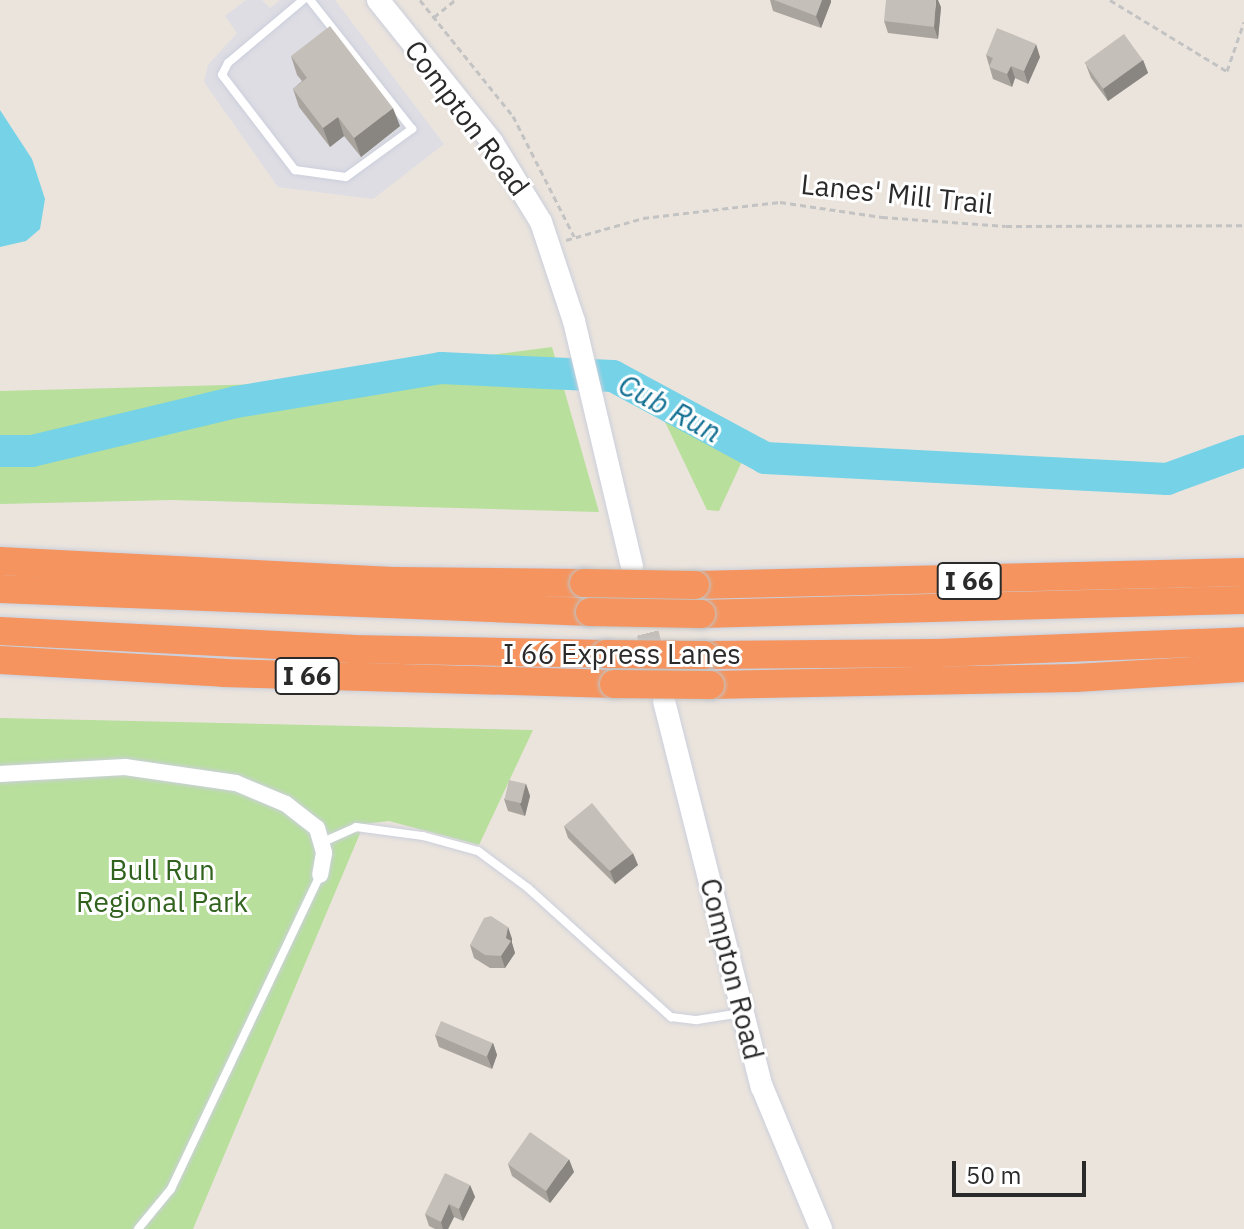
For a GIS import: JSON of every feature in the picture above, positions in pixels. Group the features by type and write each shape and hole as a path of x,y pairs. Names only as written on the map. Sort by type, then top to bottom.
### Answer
{"highway":[{"name":"I 66","path":"0,561 365,579 695,585 1244,572"},
{"name":"I 66 Express Lanes","path":"0,589 701,614 1244,600"},
{"name":"I 66 Express Lanes","path":"0,631 352,649 704,655 937,653 1244,641"},
{"name":"I 66","path":"0,660 237,674 710,685 1031,679 1244,668"}],"street":[{"name":"Compton Road","path":"378,0 492,142 520,183 551,247 574,321 632,566"},
{"name":"Compton Road","path":"664,701 742,1013 777,1132 821,1229"},
{"path":"0,774 125,767 206,776 286,804 312,823 323,842 320,875"}],"lane":[{"path":"303,0 228,63 222,75 295,170 346,177 412,129 310,0"},
{"path":"323,842 356,827 423,836 478,851 528,888 671,1017 697,1020 742,1013"},
{"path":"138,1229 171,1189 320,875"}],"path":[{"path":"420,0 513,116 574,236"},
{"path":"434,17 455,0"},
{"path":"1110,0 1227,71 1244,22"},
{"name":"Lanes' Mill Trail","path":"551,247 574,236 643,218 780,202 964,224 1244,225"}],"shaded area":[{"path":"246,0 262,0 270,8 280,0 335,0 444,144 373,199 278,187 204,82 208,65 237,33 225,16"}],"green space":[{"path":"552,347 599,512 172,500 0,504 0,391 263,384"},
{"path":"656,403 752,440 719,511 707,510"},
{"name":"Bull Run Regional Park","path":"0,718 533,730 479,845 389,821 364,824 193,1229 0,1229"}],"water":[{"path":"0,110 32,159 45,199 40,229 26,241 0,247"}],"building":[{"path":"774,0 822,0 816,16"},
{"path":"886,0 936,0 934,27 884,21"},
{"path":"330,26 393,108 354,138 338,117 323,128 293,89 307,78 291,56"},
{"path":"997,28 1036,44 1024,71 1011,66 1007,74 989,67 993,58 986,55"},
{"path":"1124,34 1143,60 1103,89 1084,63"},
{"path":"509,780 526,784 521,803 505,799"},
{"path":"592,803 633,853 610,871 564,826"},
{"path":"491,916 508,927 506,938 511,941 501,956 485,955 470,945 484,918"},
{"path":"441,1021 493,1043 487,1057 435,1035"},
{"path":"530,1132 569,1159 546,1191 508,1164"},
{"path":"445,1173 470,1185 459,1209 449,1204 441,1222 425,1214"}],"waterway":[{"name":"Cub Run","path":"0,451 32,451 236,402 441,368 613,376 765,458 1167,479 1244,451"}],"tunnel":[{"path":"640,601 664,700"}]}
